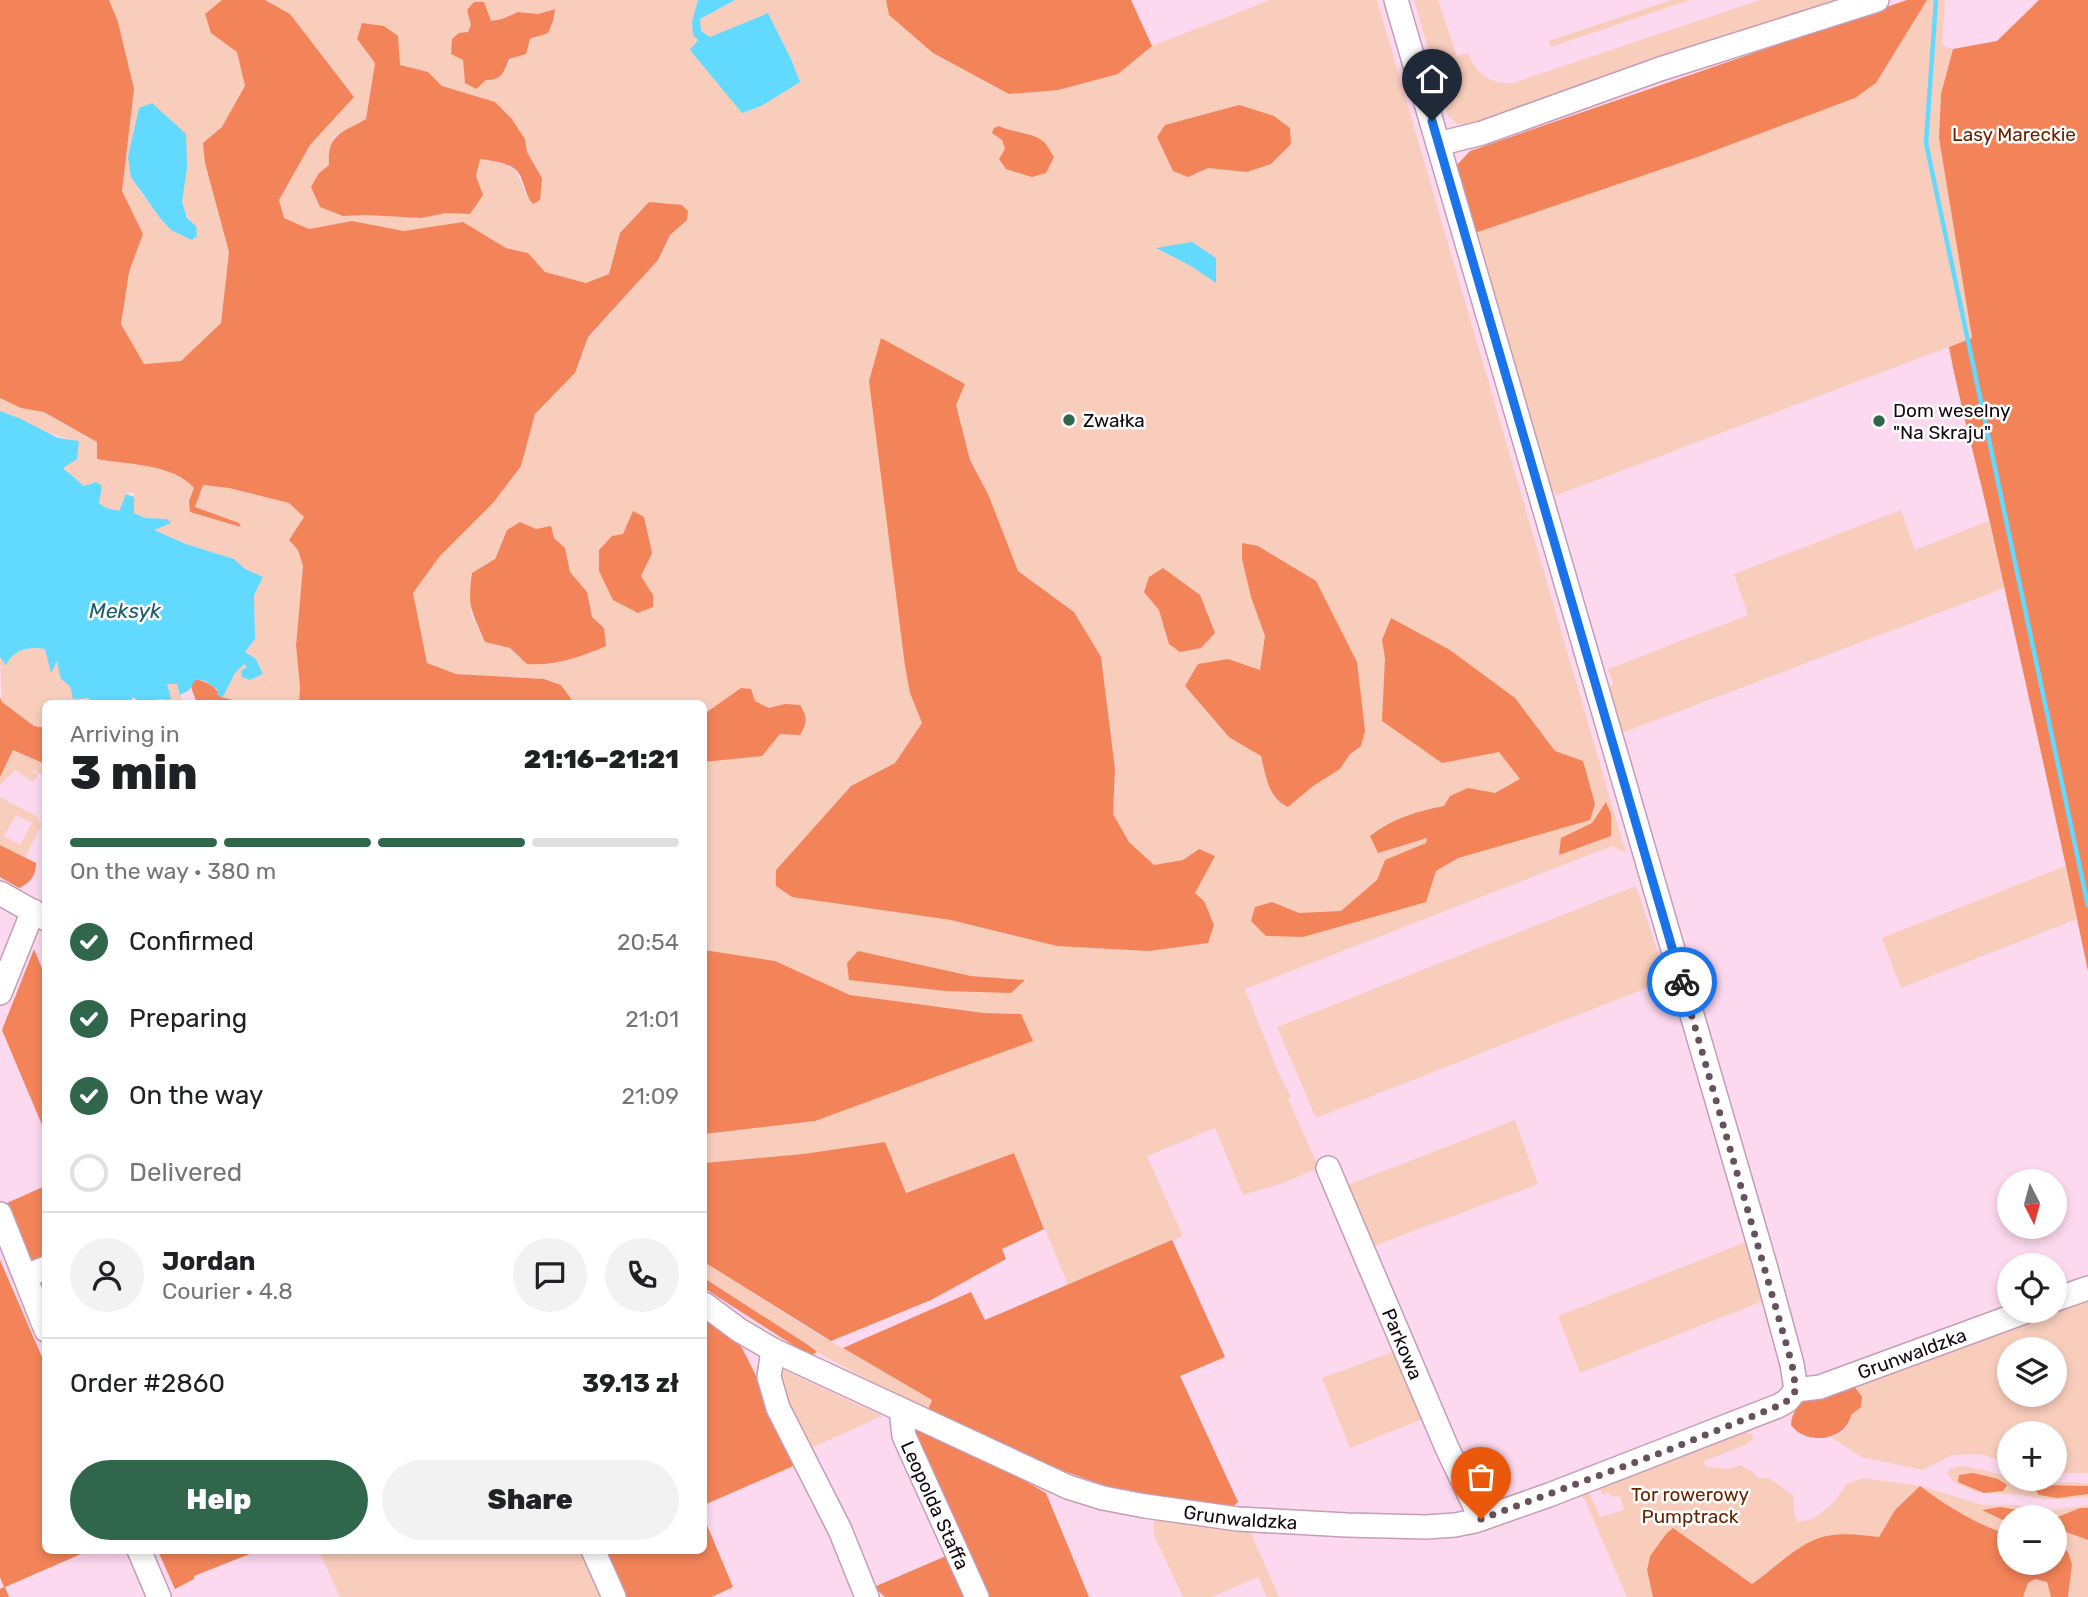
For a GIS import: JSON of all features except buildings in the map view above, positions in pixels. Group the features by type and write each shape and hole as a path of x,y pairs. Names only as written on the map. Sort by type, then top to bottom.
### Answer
{"street":[{"path":"1396,0 1796,1385"},
{"path":"1438,144 1482,133 1660,69 1877,0"},
{"path":"0,892 39,915 0,993"},
{"name":"Parkowa","path":"1328,1168 1447,1448 1481,1519"},
{"path":"0,1214 35,1272 42,1310"},
{"path":"2067,1295 2088,1288"},
{"name":"Grunwaldzka","path":"707,1306 739,1330 773,1350 1077,1490 1144,1506 1238,1519 1426,1527 1455,1525 1481,1519 1778,1406 1787,1401 1796,1385 1820,1387 1997,1322"},
{"path":"773,1350 769,1377 778,1408 840,1530 867,1597"},
{"name":"Leopolda Staffa","path":"901,1410 904,1436 977,1597"},
{"path":"141,1554 159,1597"},
{"path":"595,1554 614,1597"}],"green space":[{"path":"0,0 109,0 118,22 134,89 122,191 143,234 129,272 121,324 144,364 181,361 221,323 229,252 205,163 203,143 222,127 245,86 237,52 211,33 205,14 222,0 265,0 290,14 354,97 310,145 279,200 284,218 309,229 352,221 404,231 463,222 506,248 528,253 545,272 586,283 609,274 620,233 649,202 682,205 688,211 687,220 670,235 658,260 588,337 575,373 535,414 521,466 493,503 440,556 413,593 427,663 456,674 544,679 561,685 572,700 299,700 296,646 303,566 298,550 289,540 304,517 289,503 229,488 203,485 195,507 239,523 241,527 190,512 189,501 194,488 185,480 162,469 97,459 97,442 44,412 21,408 0,398"},
{"path":"109,0 222,0 206,15 211,33 237,52 245,86 205,163 229,252 221,323 181,361 143,364 121,324 129,272 143,234 122,191 134,89 118,22","holes":["187,168 183,206 196,226 171,230 138,189"]},
{"path":"265,0 698,0 692,22 693,35 800,82 768,13 710,37 701,31 700,19 735,0 886,0 889,15 933,53 1010,94 1118,74 1152,46 1270,0 1377,0 1626,853 1612,846 1245,989 1291,1097 1288,1099 1319,1168 1243,1195 1215,1128 1147,1156 1183,1236 1068,1285 1014,1153 906,1193 884,1142 803,1154 707,1163 707,1134 815,1121 1021,1014 984,1013 850,995 775,961 707,950 707,700 572,700 561,685 544,679 456,674 427,663 413,593 440,556 493,503 521,466 535,414 575,373 588,338 658,260 670,235 686,220 620,233 609,274 586,283 545,272 528,253 506,248 463,223 404,231 352,221 309,229 284,218 279,200 310,145 354,97 290,14","holes":["554,9 538,38 526,42 516,51 504,74 466,83 463,60 471,25 467,10 491,21 518,12 538,14","398,37 399,65 428,72 442,86 495,102 525,139 527,152 542,177 526,196 519,178 511,168 479,159 469,214 446,213 421,218 343,216 319,173 329,165 334,137 366,119 375,62 357,40","881,339 956,405 970,460 988,494 1018,571 1074,612 1101,657 1115,769 1113,814 1129,842 1154,865 1183,860 1199,849 1194,893 1057,946 951,920 776,870 851,786 895,763 922,723 910,693","507,530 536,530 554,538 565,548 570,572 587,592 592,617 604,628 527,664 510,648 485,642 470,612","971,976 1024,980 1011,993"]},
{"path":"886,0 1131,0 1152,46 1118,74 1058,90 1009,94 933,53 889,15"},
{"path":"1414,0 1438,0 1457,56 1468,53 1485,77 1498,82 1513,83 1760,0 1855,0 1471,126 1458,124 1448,116"},
{"path":"1671,0 1690,0 1551,47 1549,41"},
{"path":"1907,0 1927,0 1876,83 1855,98 1700,156 1475,233 1456,166 1470,151"},
{"path":"1927,0 1945,0 1942,45 1953,49 1941,94 1939,138 1972,338 1557,495 1550,488 1475,233 1855,98 1876,83"},
{"name":"Lasy Mareckie","path":"2039,0 2088,0 2088,971 1949,347 1972,338 1939,138 1941,94 1953,49 1997,41"},
{"path":"474,2 484,2 491,21 518,12 538,14 555,9 548,33 530,39 526,54 509,59 499,77 486,80 476,89 465,83 463,60 451,54 452,39 459,33 468,32 471,25 467,10"},
{"path":"362,23 384,26 398,36 400,65 428,72 442,86 495,102 511,118 525,139 527,152 542,178 540,200 533,204 518,172 510,166 480,159 476,176 483,195 470,214 446,213 421,218 343,216 320,207 311,187 319,173 329,165 334,141 343,132 366,119 375,63 357,39"},
{"path":"1239,105 1274,116 1290,128 1291,144 1271,164 1247,172 1208,168 1188,177 1173,171 1157,137 1165,125"},
{"path":"999,126 1034,136 1044,142 1054,157 1046,173 1032,177 1006,169 999,159 1005,149 1002,140 992,133 994,128"},
{"path":"881,338 965,384 956,405 970,460 988,494 1018,571 1074,612 1101,657 1115,769 1113,814 1129,842 1154,865 1183,860 1199,849 1215,856 1195,893 1204,901 1214,925 1208,943 1149,951 1057,946 951,920 792,897 776,886 776,870 851,786 895,763 922,723 910,693 905,666 869,381"},
{"path":"0,398 21,408 44,412 97,442 97,459 162,469 174,474 194,488 189,501 191,512 241,527 239,523 194,507 203,485 229,488 289,503 304,517 289,540 298,550 303,566 296,646 299,700 235,700 223,697 235,673 244,664 248,666 241,671 242,677 250,680 263,674 256,659 245,652 255,639 254,595 263,577 245,569 234,559 153,530 170,523 167,519 145,518 134,513 134,493 127,492 119,511 106,508 99,503 101,486 96,482 84,486 63,467 77,459 79,441 48,432 0,411"},
{"path":"1901,510 1915,550 1989,521 2004,588 1619,734 1604,689 1613,684 1608,669 1748,615 1734,574"},
{"path":"633,511 644,517 652,553 641,576 653,595 653,607 638,613 613,600 599,571 599,550 612,536 623,534"},
{"path":"520,522 536,529 551,526 554,538 565,548 570,572 587,592 592,617 604,628 606,646 568,660 527,664 510,648 485,642 472,609 472,573 495,559 507,530"},
{"path":"1242,543 1258,546 1316,581 1357,662 1365,731 1361,746 1350,754 1340,769 1313,786 1288,807 1272,792 1261,756 1229,737 1185,686 1198,664 1228,659 1260,670 1265,636 1251,597 1242,559"},
{"path":"1163,568 1200,595 1215,633 1201,648 1180,652 1169,644 1159,610 1144,592 1149,577"},
{"path":"1391,618 1450,650 1515,698 1555,751 1583,761 1595,804 1590,820 1458,858 1436,871 1426,902 1303,937 1266,936 1251,921 1255,907 1272,902 1299,913 1341,911 1377,880 1385,860 1426,843 1427,838 1378,853 1370,836 1378,830 1405,816 1444,806 1450,796 1468,788 1495,793 1520,779 1499,752 1442,763 1382,721 1385,658 1382,640"},
{"path":"30,646 46,649 51,672 57,660 86,698 91,700 42,700 42,727 34,726 2,702 0,657 6,664 10,656"},
{"path":"195,679 203,681 217,690 221,697 234,700 196,700 191,687"},
{"path":"167,684 177,684 182,700 158,700 169,689"},
{"path":"741,688 751,689 755,701 769,708 785,704 800,705 806,720 800,735 780,734 762,756 707,762 707,712"},
{"path":"0,697 2,702 34,726 42,727 42,763 13,750 0,777"},
{"path":"13,750 42,763 42,775 34,770 38,775 33,782 15,770 0,785 0,777"},
{"path":"0,797 38,817 37,820 42,824 25,857 0,845","holes":["16,815 32,823 20,845 4,836"]},
{"path":"1606,802 1611,814 1611,836 1559,855 1561,838 1592,823"},
{"path":"0,845 36,863 32,878 19,888 0,877"},
{"path":"2065,866 2077,919 1901,988 1882,938"},
{"path":"1636,886 1667,980 1316,1118 1277,1027"},
{"path":"34,949 42,969 42,1125 2,1030"},
{"path":"707,950 775,961 850,995 984,1013 1021,1014 1033,1041 815,1121 707,1134"},
{"path":"858,951 971,976 1025,980 1011,993 946,991 849,980 847,963"},
{"path":"1515,1120 1538,1184 1374,1246 1348,1185"},
{"path":"885,1142 906,1193 1014,1153 1044,1229 1002,1249 1006,1259 931,1300 831,1341 707,1264 707,1163 803,1154"},
{"path":"42,1187 42,1264 33,1268 7,1203"},
{"path":"1172,1240 1225,1357 1180,1376 1238,1502 1231,1508 1109,1487 1024,1457 927,1412 932,1400 843,1348 971,1292 985,1320"},
{"path":"1746,1242 1763,1301 1580,1373 1558,1316"},
{"path":"0,1260 42,1357 42,1554 81,1554 5,1587 9,1597 0,1597 0,1589 4,1587 0,1577"},
{"path":"707,1264 813,1331 932,1400 927,1412 817,1352 707,1280"},
{"path":"707,1280 817,1352 810,1356 707,1290"},
{"path":"2088,1297 2088,1473 2067,1473 2067,1421 1997,1421 1997,1460 1981,1454 1952,1455 1923,1470 1861,1457 1831,1437 1842,1433 1849,1425 1852,1383 2017,1323 2067,1323 2067,1305"},
{"path":"707,1320 742,1348 800,1463 707,1504"},
{"path":"1398,1350 1425,1418 1350,1448 1322,1378"},
{"path":"784,1370 882,1416 809,1449 775,1380"},
{"path":"1852,1383 1862,1397 1861,1407 1851,1415 1842,1430 1825,1438 1815,1438 1798,1432 1791,1425 1793,1415 1805,1401"},
{"path":"918,1424 988,1459 1046,1493 1089,1597 983,1597 912,1427"},
{"name":"Tor rowerowy Pumptrack","path":"1735,1431 1752,1434 1753,1439 1745,1445 1704,1461 1706,1467 1729,1469 1740,1465 1752,1471 1758,1478 1769,1478 1794,1496 1794,1514 1798,1522 1813,1519 1832,1504 1847,1484 1863,1478 1920,1486 1895,1510 1879,1537 1834,1535 1752,1584 1687,1540 1666,1534 1650,1556 1647,1570 1653,1597 1627,1597 1582,1498 1581,1490 1590,1494 1600,1517 1624,1510 1620,1496 1612,1497 1608,1493 1601,1495 1601,1485 1644,1467 1646,1471 1691,1454 1690,1449"},
{"path":"1960,1466 1997,1474 1997,1491 2067,1491 2067,1482 2088,1484 2088,1497 2047,1500 2022,1495 1975,1492 1954,1482 1947,1474 1950,1469"},
{"path":"1973,1473 1997,1479 1997,1491 2003,1491 1984,1493 1958,1482 1959,1475"},
{"path":"1920,1486 1983,1505 1997,1505 1997,1530 1985,1526"},
{"path":"1920,1486 1963,1514 1997,1530 1997,1575 2067,1575 2067,1551 2072,1564 2068,1597 2051,1597 2047,1582 2035,1579 2028,1583 2023,1597 1653,1597 1647,1570 1650,1556 1673,1528 1752,1584 1806,1544 1822,1537 1879,1537 1895,1510"},
{"path":"2067,1486 2088,1486 2088,1494 2057,1498 2039,1495 2036,1491 2067,1491"},
{"path":"2088,1505 2088,1508 2067,1514 2067,1508"},
{"path":"1997,1508 1997,1517 1982,1510"},
{"path":"2088,1508 2088,1540 2067,1532 2067,1513"},
{"path":"1158,1515 1248,1526 1279,1597 1267,1597 1258,1577 1212,1597 1183,1597 1154,1535 1154,1522"},
{"path":"707,1525 733,1587 712,1597 620,1597 601,1554 707,1554"},
{"path":"2067,1532 2088,1540 2088,1597 2068,1597"},
{"path":"159,1554 249,1554 194,1576 194,1579 175,1589"},
{"path":"320,1554 589,1554 609,1597 340,1597"},
{"path":"946,1556 972,1597 885,1597 874,1587"},
{"path":"2035,1579 2047,1582 2051,1597 2023,1597 2028,1583"}],"water":[{"path":"698,0 735,0 700,19 701,31 710,37 768,13 800,82 761,106 742,113 690,50 698,40 693,35 692,22"},
{"path":"152,103 186,134 187,168 182,202 187,218 196,226 197,236 192,240 171,230 131,177 128,157 139,108"},
{"path":"1192,242 1216,258 1216,283 1156,248"},
{"name":"Meksyk","path":"0,411 58,438 79,441 77,459 63,468 84,486 96,482 102,486 99,503 106,508 119,511 126,494 134,497 134,513 145,518 167,519 171,523 154,530 186,544 234,559 245,569 263,577 254,595 255,639 245,652 256,659 263,674 250,680 242,677 241,671 247,667 244,664 235,673 223,697 217,695 218,690 205,681 196,679 189,690 180,695 177,684 167,684 171,698 169,700 138,700 133,697 131,700 73,699 70,686 61,679 57,661 51,673 45,649 33,648 18,652 6,665 0,657"}],"waterway":[{"path":"1936,0 1926,143 2088,906"}],"way so far":[{"path":"1481,1519 1778,1406 1787,1401 1796,1390 1796,1380 1765,1265 1682,982"}],"place":[{"name":"Zwałka","path":"1069,420"},
{"name":"Dom weselny \"Na Skraju\"","path":"1879,421"}],"route":[{"path":"1432,121 1682,982"}]}
